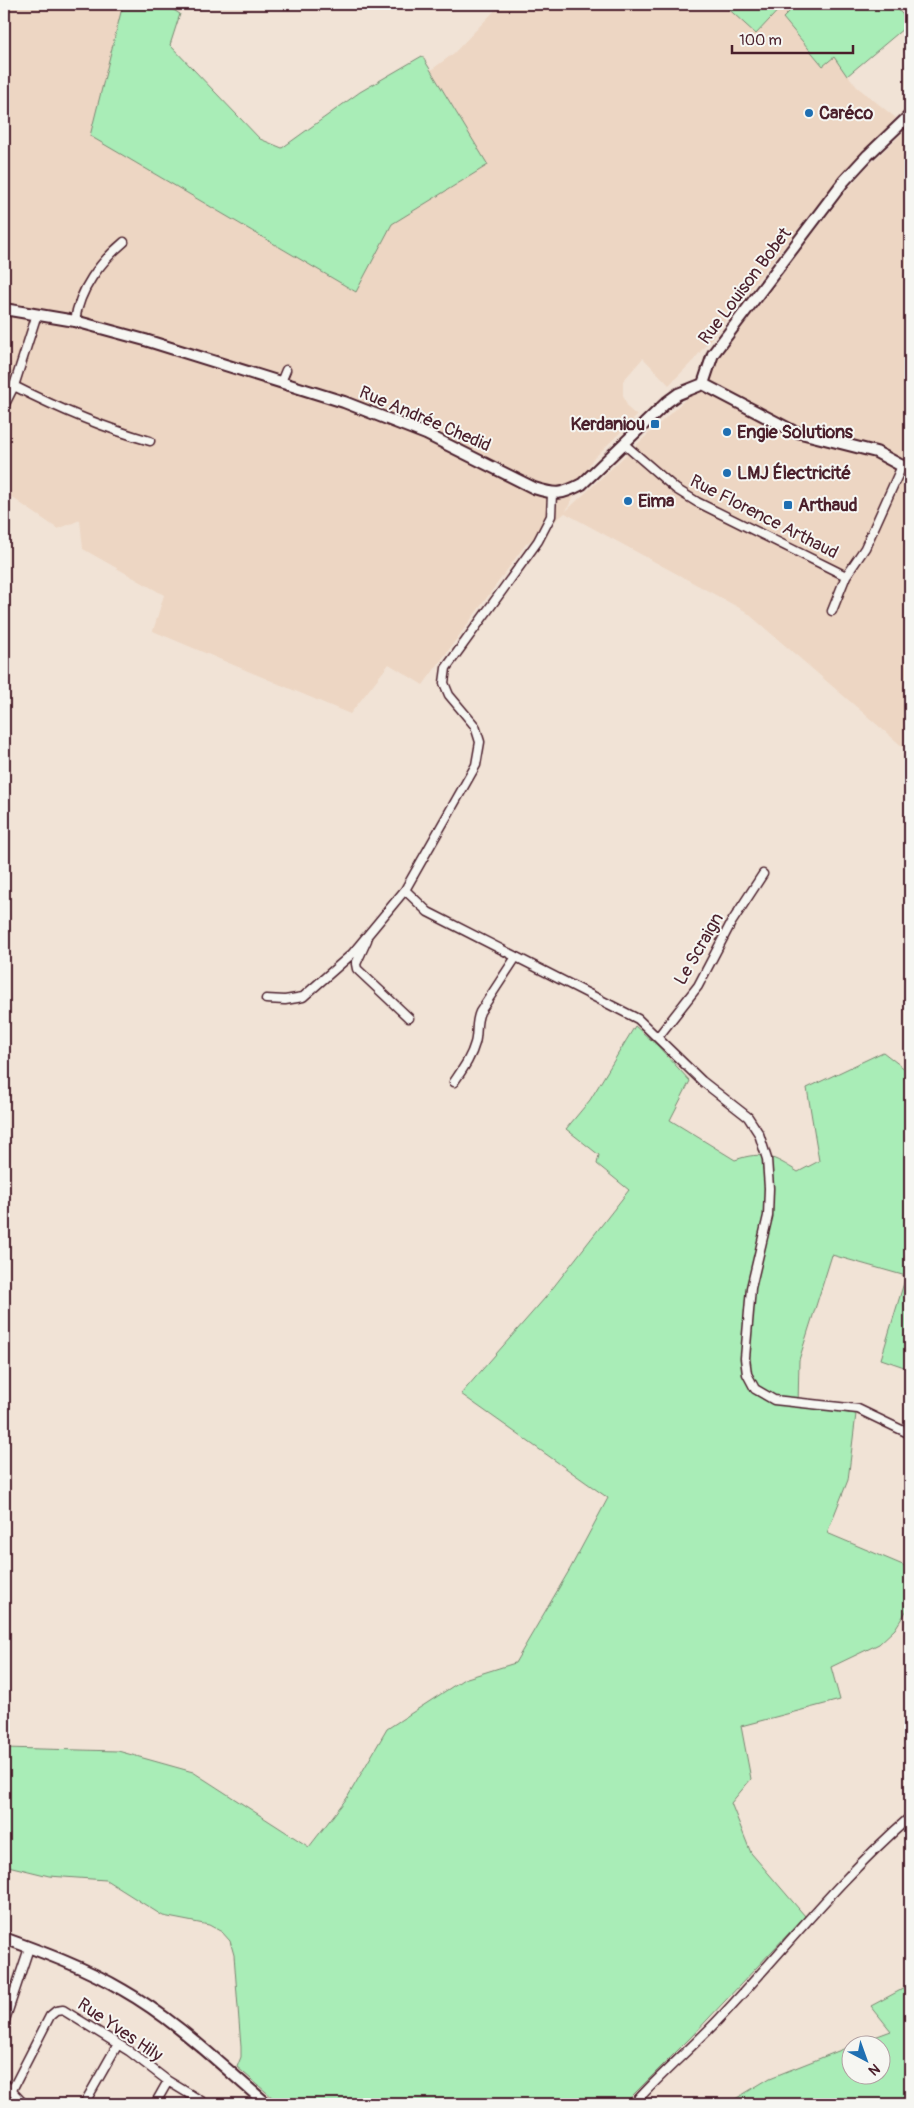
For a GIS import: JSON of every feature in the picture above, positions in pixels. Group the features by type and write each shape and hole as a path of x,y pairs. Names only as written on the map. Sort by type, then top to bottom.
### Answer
{"street":[{"name":"Rue Louison Bobet","path":"703,384 713,354 844,181 910,115"},
{"path":"75,321 76,307 86,286 112,251 124,242"},
{"name":"Rue Andrée Chedid","path":"4,308 75,321 145,340 389,418 534,488 552,494"},
{"path":"4,406 14,386 37,314"},
{"path":"281,382 286,370"},
{"path":"266,999 285,1000 303,996 352,954 405,890 476,765 480,742 475,726 446,689 444,683 446,668 538,541 551,516 552,494 564,493 582,484 678,394 703,384 793,431 876,452 906,466"},
{"path":"14,386 44,402 150,441"},
{"name":"Rue Florence Arthaud","path":"624,444 676,488 697,502 846,576"},
{"name":"Rue Florence Arthaud","path":"832,611 846,576 865,548 906,466"},
{"name":"Le Scraign","path":"658,1037 698,986 731,923 763,874"},
{"path":"405,890 428,912 638,1019 702,1081 748,1117 759,1134 767,1159 768,1216 751,1288 745,1358 747,1374 754,1389 774,1400 858,1409 910,1434"},
{"path":"369,933 356,964 357,969 409,1018"},
{"path":"454,1082 464,1068 475,1042 476,1022 480,1012 516,957"},
{"path":"634,2104 657,2078 719,2020 810,1918 892,1833 910,1817"},
{"path":"4,1938 98,1976 150,2006 184,2032 267,2104"},
{"path":"4,2023 29,1948"},
{"name":"Rue Yves Hily","path":"11,2092 50,2016 56,2011 67,2012 118,2044 168,2081 206,2104"},
{"path":"84,2104 118,2044"},
{"name":"Rue Yves Hily","path":"155,2104 168,2081"},
{"path":"4,2083 24,2104"}],"shaded area":[{"path":"4,4 123,4 90,136 356,292 392,224 488,165 431,70 453,54 501,4 724,4 756,34 784,4 797,4 783,18 823,66 834,57 857,87 896,118 842,174 693,361 669,385 643,358 623,381 623,395 628,408 637,416 592,460 566,511 692,393 842,196 867,167 910,126 910,753 745,611 565,513 526,544 423,685 389,664 350,714 153,631 164,595 83,549 80,520 58,529 4,492"}],"green space":[{"path":"123,4 164,4 180,14 170,45 260,139 282,148 360,92 422,56 488,165 392,224 356,292 90,136"},
{"path":"723,4 784,4 756,34"},
{"path":"797,4 893,4 910,23 847,76 834,57 823,66 783,18"},
{"path":"635,1026 657,1045 690,1081 670,1120 735,1160 761,1155 782,1162 798,1172 819,1161 807,1088 883,1052 910,1073 910,1369 881,1359 906,1276 832,1255 799,1360 798,1406 856,1414 848,1480 827,1533 910,1568 910,1605 895,1629 879,1644 831,1667 840,1700 741,1726 751,1779 731,1803 751,1853 805,1916 692,2036 624,2104 280,2104 237,2067 241,2057 241,2047 234,1955 230,1941 222,1932 209,1925 163,1916 106,1880 49,1876 4,1865 4,1748 118,1751 193,1772 309,1847 347,1798 387,1729 464,1679 515,1663 570,1569 608,1498 461,1394 545,1298 629,1190 597,1164 599,1155 566,1129 590,1100"},
{"path":"910,1985 910,2104 727,2104 770,2078 842,2050 842,2086 892,2086 892,2036 877,2036 891,2031 871,2006"}],"place":[{"name":"Caréco","path":"809,113"},
{"name":"Kerdaniou","path":"655,424"},
{"name":"Engie Solutions","path":"727,432"},
{"name":"LMJ Électricité","path":"727,473"},
{"name":"Eima","path":"628,501"},
{"name":"Arthaud","path":"788,505"}]}
